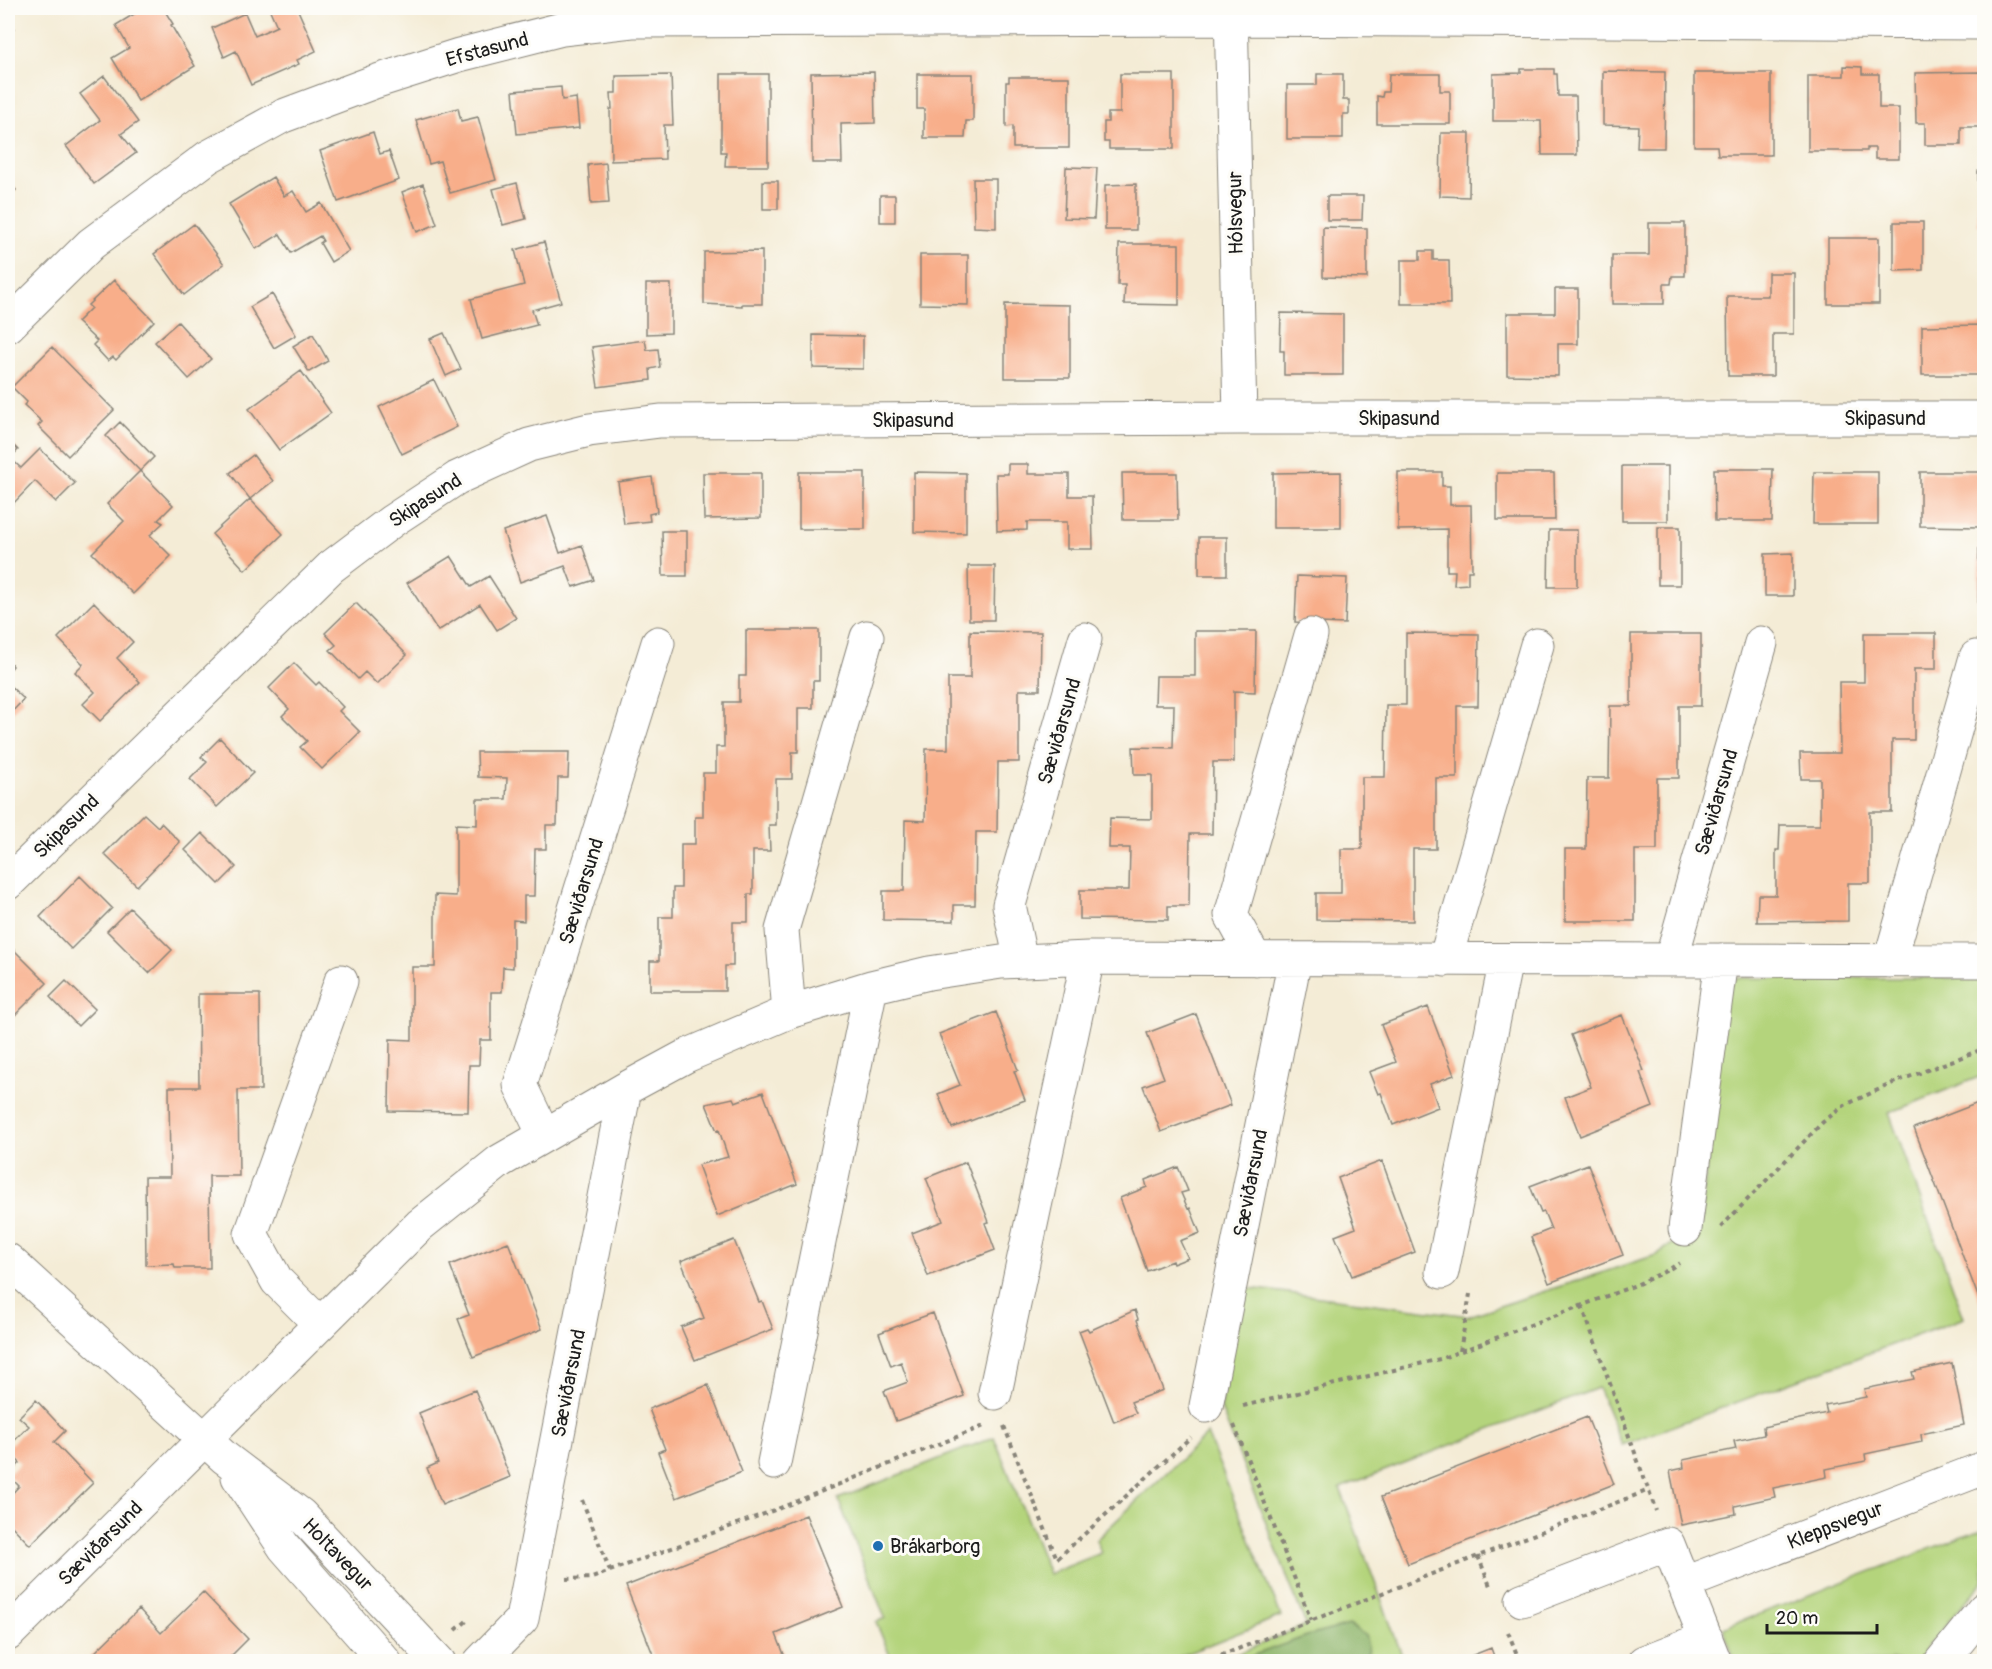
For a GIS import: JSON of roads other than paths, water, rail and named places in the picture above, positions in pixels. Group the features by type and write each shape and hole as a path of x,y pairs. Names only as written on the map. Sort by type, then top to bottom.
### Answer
{"street":[{"name":"Efstasund","path":"8,326 91,244 208,157 283,116 374,82 459,55 562,29 632,21 1231,13 1984,23"},
{"name":"Hólsvegur","path":"1231,13 1240,418"},
{"name":"Skipasund","path":"8,883 331,567 392,520 457,478 528,445 589,430 660,421 1984,418"},
{"path":"1255,959 1231,915 1311,635"},
{"path":"789,1012 782,930 867,636"},
{"name":"Sæviðarsund","path":"1021,961 1009,905 1085,639"},
{"name":"Sæviðarsund","path":"544,1135 520,1085 658,643"},
{"name":"Sæviðarsund","path":"1671,960 1761,643"},
{"path":"1445,960 1537,645"},
{"path":"1890,961 1976,657"},
{"path":"998,1405 1088,958"},
{"name":"Sæviðarsund","path":"8,1634 215,1448 320,1324 420,1225 500,1161 686,1056 789,1012 871,987 929,973 1001,962 1088,958 1984,961"},
{"name":"Sæviðarsund","path":"1212,1420 1294,959"},
{"path":"1442,1272 1506,960"},
{"path":"1696,1240 1721,960"},
{"path":"320,1324 277,1281 251,1234 340,981"},
{"path":"774,1463 871,987"},
{"name":"Sæviðarsund","path":"480,1662 522,1619 625,1089"},
{"name":"Holtavegur","path":"8,1260 215,1448 301,1515 439,1662"},
{"name":"Holtavegur","path":"215,1448 284,1547 385,1662"},
{"name":"Kleppsvegur","path":"1685,1583 1984,1468"},
{"path":"1522,1600 1668,1544 1711,1650 1644,1662"},
{"path":"1941,1662 1984,1609"}],"place":[{"name":"Brákarborg","path":"878,1546"}]}
